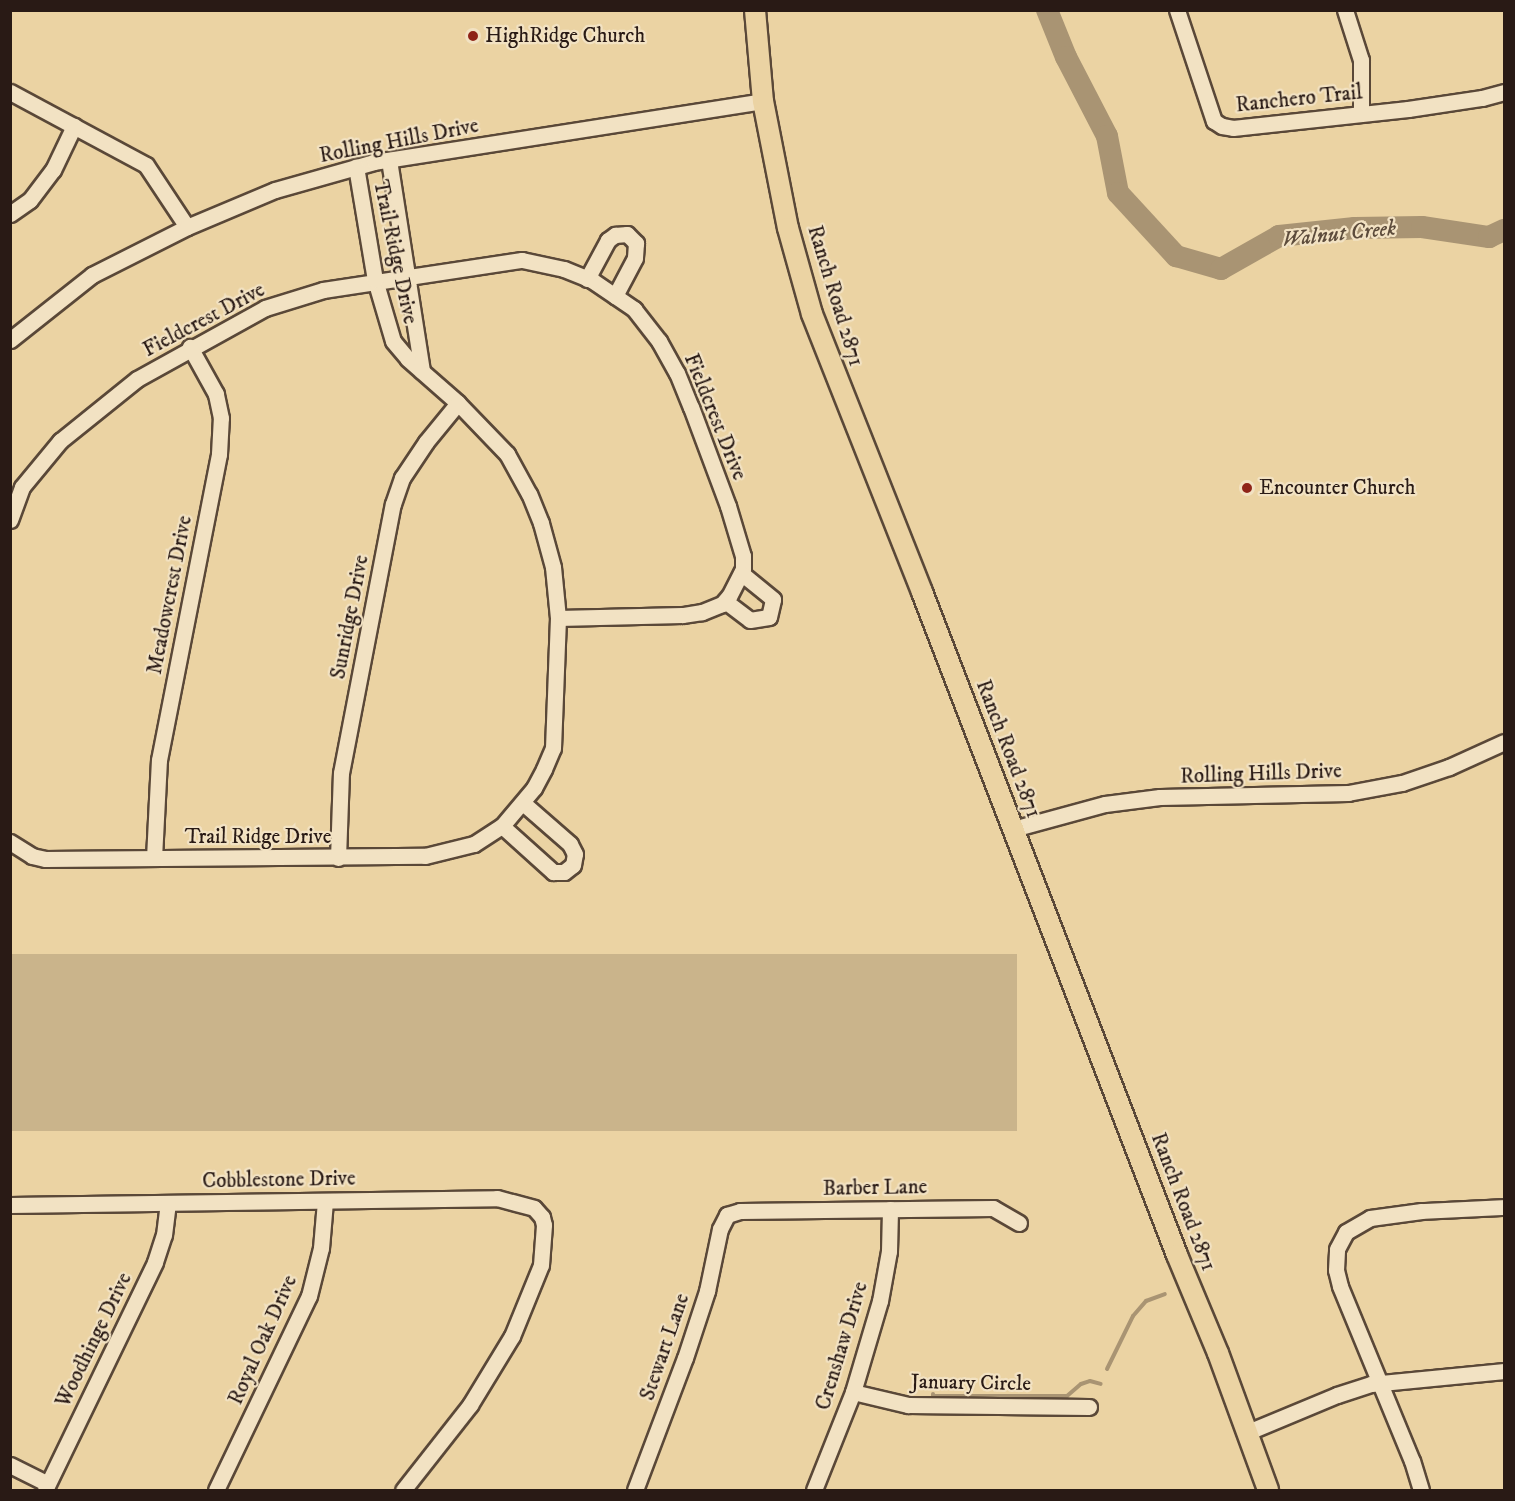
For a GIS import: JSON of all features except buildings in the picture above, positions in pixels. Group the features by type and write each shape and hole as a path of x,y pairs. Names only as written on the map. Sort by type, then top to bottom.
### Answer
{"main road":[{"name":"Ranch Road 2871","path":"755,10 763,101 788,228 812,314 1177,1255 1248,1432 1268,1491"}],"street":[{"name":"Ranchero Trail","path":"1177,10 1214,121 1222,126 1233,128 1361,113 1482,98 1504,92"},
{"path":"1345,10 1361,60 1361,113"},
{"path":"10,92 146,165 187,227"},
{"name":"Rolling Hills Drive","path":"10,340 92,274 187,227 275,190 389,160 763,101"},
{"path":"10,214 30,200 53,170 74,126"},
{"name":"Trail Ridge Drive","path":"389,160 409,275 422,371"},
{"name":"Trail Ridge Drive","path":"10,842 32,856 45,859 338,858 425,855 474,844 502,826 534,788 553,748 558,618 553,567 530,494 507,454 393,341 375,280 356,167"},
{"path":"587,279 608,240 615,235 627,234 636,243 635,258 615,296"},
{"name":"Fieldcrest Drive","path":"10,520 22,488 60,441 137,379 190,347 265,308 323,290 375,280 522,260 564,269 587,279 634,309 660,341 677,373 741,542 743,556 741,573 725,601"},
{"name":"Meadowcrest Drive","path":"154,858 159,760 219,454 221,418 216,393 190,347"},
{"name":"Sunridge Drive","path":"338,858 341,773 393,504 402,478 426,442 458,403"},
{"path":"558,618 682,615 702,612 725,601 750,620 769,616 773,599 741,573"},
{"name":"Rolling Hills Drive","path":"1013,829 1105,804 1160,797 1348,793 1402,783 1449,767 1504,741"},
{"path":"502,826 553,872 564,872 573,865 575,854 570,844 523,803"},
{"name":"Cobblestone Drive","path":"10,1205 497,1198 534,1208 542,1216 545,1236 541,1265 512,1336 470,1405 403,1491"},
{"name":"Royal Oak Drive","path":"216,1491 309,1296 321,1248 326,1201"},
{"name":"Woodhinge Drive","path":"46,1487 155,1262 164,1235 168,1203"},
{"path":"1421,1491 1336,1270 1337,1249 1346,1232 1370,1218 1422,1211 1504,1207"},
{"name":"Barber Lane","path":"727,1215 740,1211 993,1208 1019,1223"},
{"name":"Crenshaw Drive","path":"814,1491 853,1392 880,1301 889,1251 890,1209"},
{"name":"Stewart Lane","path":"635,1491 686,1358 707,1291 720,1229 727,1215"},
{"path":"1248,1432 1337,1395 1380,1383 1504,1371"},
{"name":"January Circle","path":"853,1392 908,1405 1089,1407"},
{"path":"10,1465 46,1487"}],"shaded area":[{"path":"11,954 1017,954 1017,1131 11,1131"}],"waterway":[{"name":"Walnut Creek","path":"1047,10 1066,57 1107,136 1118,193 1176,256 1221,269 1279,236 1355,228 1422,227 1489,237 1504,230"},
{"path":"1107,1369 1133,1316 1146,1301 1165,1294"},
{"path":"933,1394 933,1396 1067,1396 1081,1384 1090,1381 1101,1384"}],"place":[{"name":"HighRidge Church","path":"473,36"},
{"name":"Encounter Church","path":"1247,488"}]}
